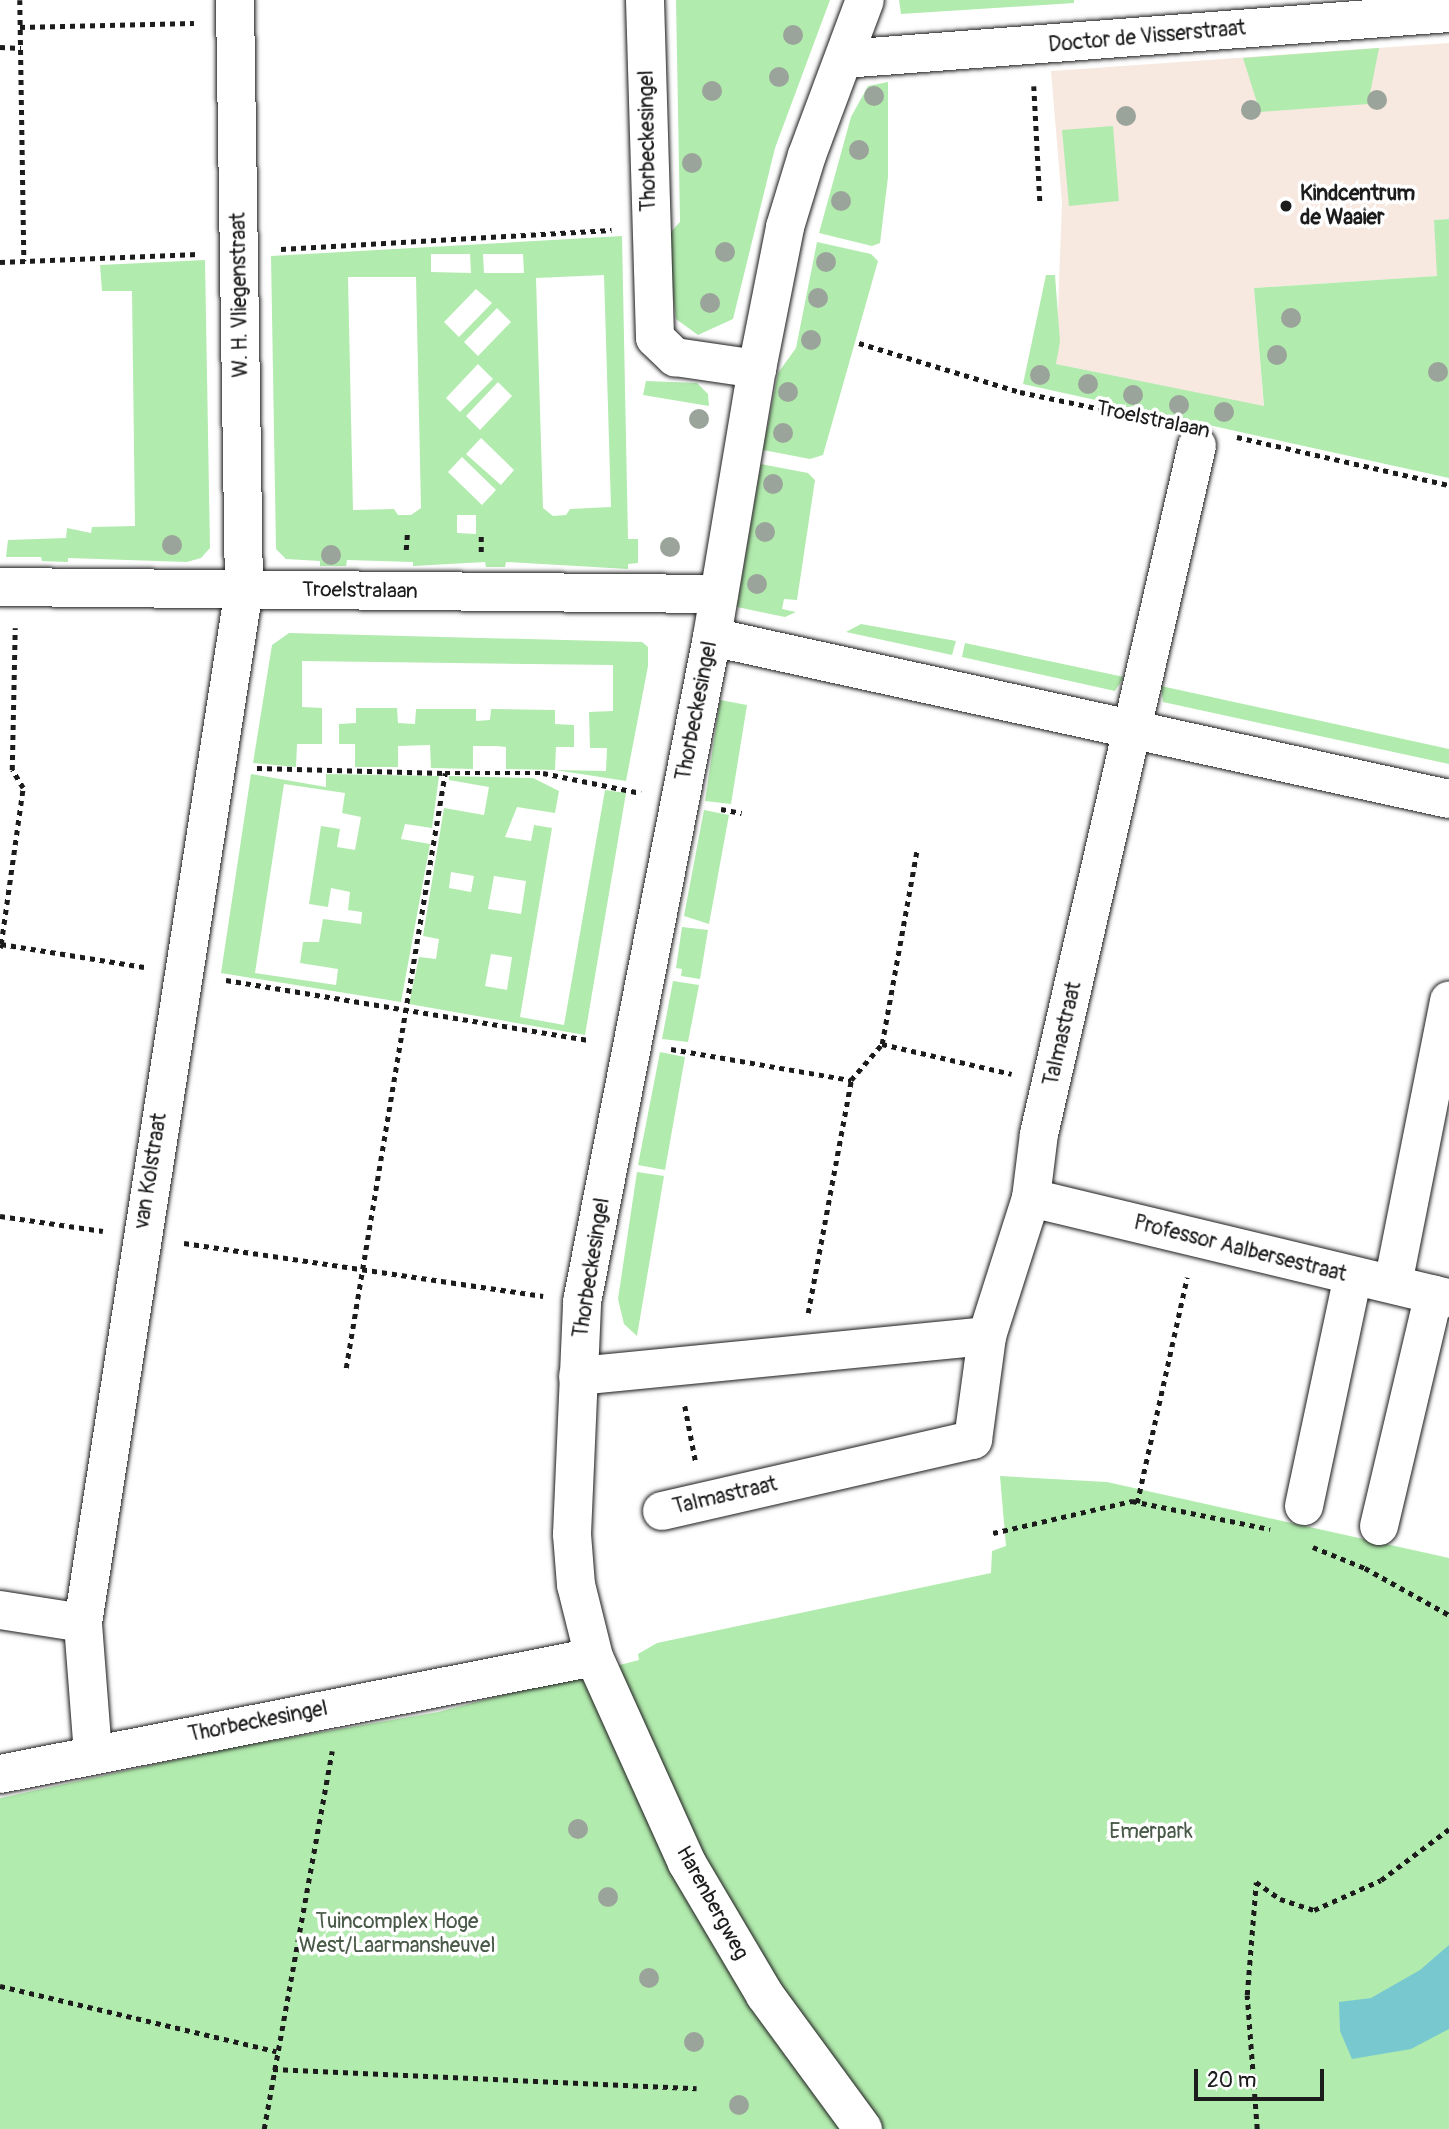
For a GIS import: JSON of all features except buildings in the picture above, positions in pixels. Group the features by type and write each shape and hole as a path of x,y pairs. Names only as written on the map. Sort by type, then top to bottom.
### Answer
{"street":[{"name":"Thorbeckesingel","path":"645,0 652,322 664,351 675,358 757,369"},
{"name":"Thorbeckesingel","path":"0,1774 594,1657 576,1585 572,1534 582,1302 712,637 757,369 785,227 807,155 865,0"},
{"name":"Doctor de Visserstraat","path":"844,59 1032,46 1374,8 1449,13"},
{"name":"W. H. Vliegenstraat","path":"236,11 244,589"},
{"name":"Troelstralaan","path":"1133,729 1199,435"},
{"name":"Troelstralaan","path":"0,587 719,594"},
{"name":"van Kolstraat","path":"93,1754 83,1623 140,1237 244,589"},
{"path":"712,637 1449,799"},
{"name":"Talmastraat","path":"663,1511 973,1440 987,1336 1031,1198 1051,1083 1133,729"},
{"path":"1393,1284 1449,1000"},
{"name":"Professor Aalbersestraat","path":"1031,1198 1442,1296"},
{"path":"1292,1520 1353,1276"},
{"path":"1379,1526 1442,1296"},
{"path":"578,1376 987,1336"},
{"path":"0,1610 83,1623"},
{"name":"Harenbergweg","path":"594,1657 687,1863 724,1929 765,1995 863,2129"}],"path":[{"path":"20,0 24,261"},
{"path":"20,27 236,11"},
{"path":"1032,46 1040,201"},
{"path":"0,47 21,48"},
{"path":"0,262 239,252 650,228"},
{"name":"Troelstralaan","path":"859,343 1020,393 1199,435 1449,485"},
{"path":"15,624 12,770 23,788 0,946 405,1008 585,1040 632,1043 851,1080"},
{"path":"216,764 445,773 543,773 742,813"},
{"path":"346,1368 445,773"},
{"path":"800,1355 851,1080 882,1044 918,850"},
{"path":"882,1044 1051,1083"},
{"path":"0,1216 582,1302"},
{"path":"1137,1503 1195,1238"},
{"path":"677,1366 704,1501"},
{"path":"993,1533 1137,1503 1292,1520"},
{"path":"1310,1545 1365,1568 1449,1615"},
{"path":"264,2129 276,2051 287,2017 339,1706"},
{"path":"1258,2129 1247,1995 1256,1882 1280,1899 1314,1910 1381,1880 1449,1829"},
{"path":"0,1986 276,2051"},
{"path":"273,2069 697,2088"}],"shaded area":[{"path":"1449,43 1449,219 1434,220 1438,276 1254,288 1264,407 1056,364 1062,203 1051,71"}],"green space":[{"path":"676,0 830,0 775,148 733,319 698,335 676,319 666,237 680,222"},
{"path":"899,0 1074,0 1074,3 901,14"},
{"path":"1379,48 1368,104 1260,112 1243,58"},
{"path":"888,82 888,177 880,243 872,246 819,233 851,117 868,86"},
{"path":"1113,126 1119,201 1069,206 1062,130"},
{"path":"1449,219 1449,478 1023,384 1046,275 1055,275 1060,342 1056,364 1264,406 1254,288 1437,276 1434,220"},
{"path":"622,236 628,539 638,539 638,563 628,564 628,569 506,562 505,567 486,567 485,562 413,566 413,562 347,560 346,566 320,566 320,561 286,559 276,549 271,256","holes":["431,254 470,254 471,273 431,272","483,254 523,254 524,273 484,273","604,275 611,507 570,509 566,515 553,516 543,508 536,278","348,277 416,277 421,508 411,515 398,515 394,509 353,510","476,289 492,303 459,337 444,322","497,308 511,322 478,356 464,342","478,364 493,379 460,412 446,398","498,382 512,396 480,430 466,416","481,438 514,470 501,485 466,454","462,457 496,490 482,505 448,472","457,515 476,515 476,534 457,533"]},
{"path":"817,242 871,254 878,261 823,455 810,459 763,450 778,373 796,348"},
{"path":"205,260 210,548 201,558 187,562 68,558 68,562 42,561 41,557 6,557 8,540 66,538 67,528 91,533 92,527 135,526 132,291 102,291 100,265"},
{"path":"646,381 697,383 708,394 709,406 643,395"},
{"path":"761,464 808,473 815,480 797,600 784,599 782,609 796,612 785,617 737,607"},
{"path":"861,624 956,641 952,655 846,632"},
{"path":"289,633 642,642 648,647 648,666 626,781 555,770 606,771 607,748 590,748 589,712 613,711 613,665 302,661 302,707 322,708 322,744 297,744 296,767 253,763 272,645"},
{"path":"965,643 1124,677 1115,691 962,657"},
{"path":"1161,686 1449,749 1449,764 1163,702"},
{"path":"720,700 747,705 731,804 705,801"},
{"path":"356,708 397,708 398,723 415,724 416,709 476,709 476,721 490,720 491,709 555,710 555,724 574,725 574,747 556,747 555,770 506,769 506,747 496,746 473,746 473,769 431,768 430,745 398,746 398,767 355,767 355,744 339,744 339,724 356,723"},
{"path":"251,774 326,787 326,774 439,776 432,828 405,824 401,839 430,844 401,1002 221,973","holes":["284,784 345,793 342,813 361,817 355,850 337,847 340,829 321,826 309,904 328,907 331,888 350,892 348,910 362,912 361,924 323,919 319,942 303,942 300,963 338,969 336,985 255,973"]},
{"path":"449,776 533,778 559,791 555,813 517,807 505,837 531,841 534,825 552,828 520,1017 564,1025 605,790 626,793 585,1035 409,1004 419,957 436,959 439,939 423,936 444,808 484,815 489,787 449,780","holes":["451,872 474,876 471,892 449,888","494,876 526,881 521,914 488,909","491,954 512,957 507,990 485,986"]},
{"path":"704,810 729,815 709,924 684,916"},
{"path":"682,927 708,930 700,979 681,976 682,969 676,968"},
{"path":"673,981 699,985 688,1042 662,1039"},
{"path":"660,1052 685,1057 665,1170 638,1165"},
{"path":"637,1172 664,1176 637,1336 624,1324 618,1299"},
{"name":"Emerpark","path":"1000,1476 1107,1482 1449,1558 1449,2129 0,2129 0,1798 235,1747 438,1712 639,1660 638,1654 657,1643 991,1573 992,1551 1006,1546"}],"water":[{"path":"1449,1945 1449,2029 1411,2049 1352,2059 1340,2031 1339,2002 1371,1998 1420,1970"}],"place":[{"name":"Kindcentrum de Waaier","path":"1286,206"}],"park label":[{"name":"Tuincomplex Hoge West/Laarmansheuvel","path":"397,1934"}]}
